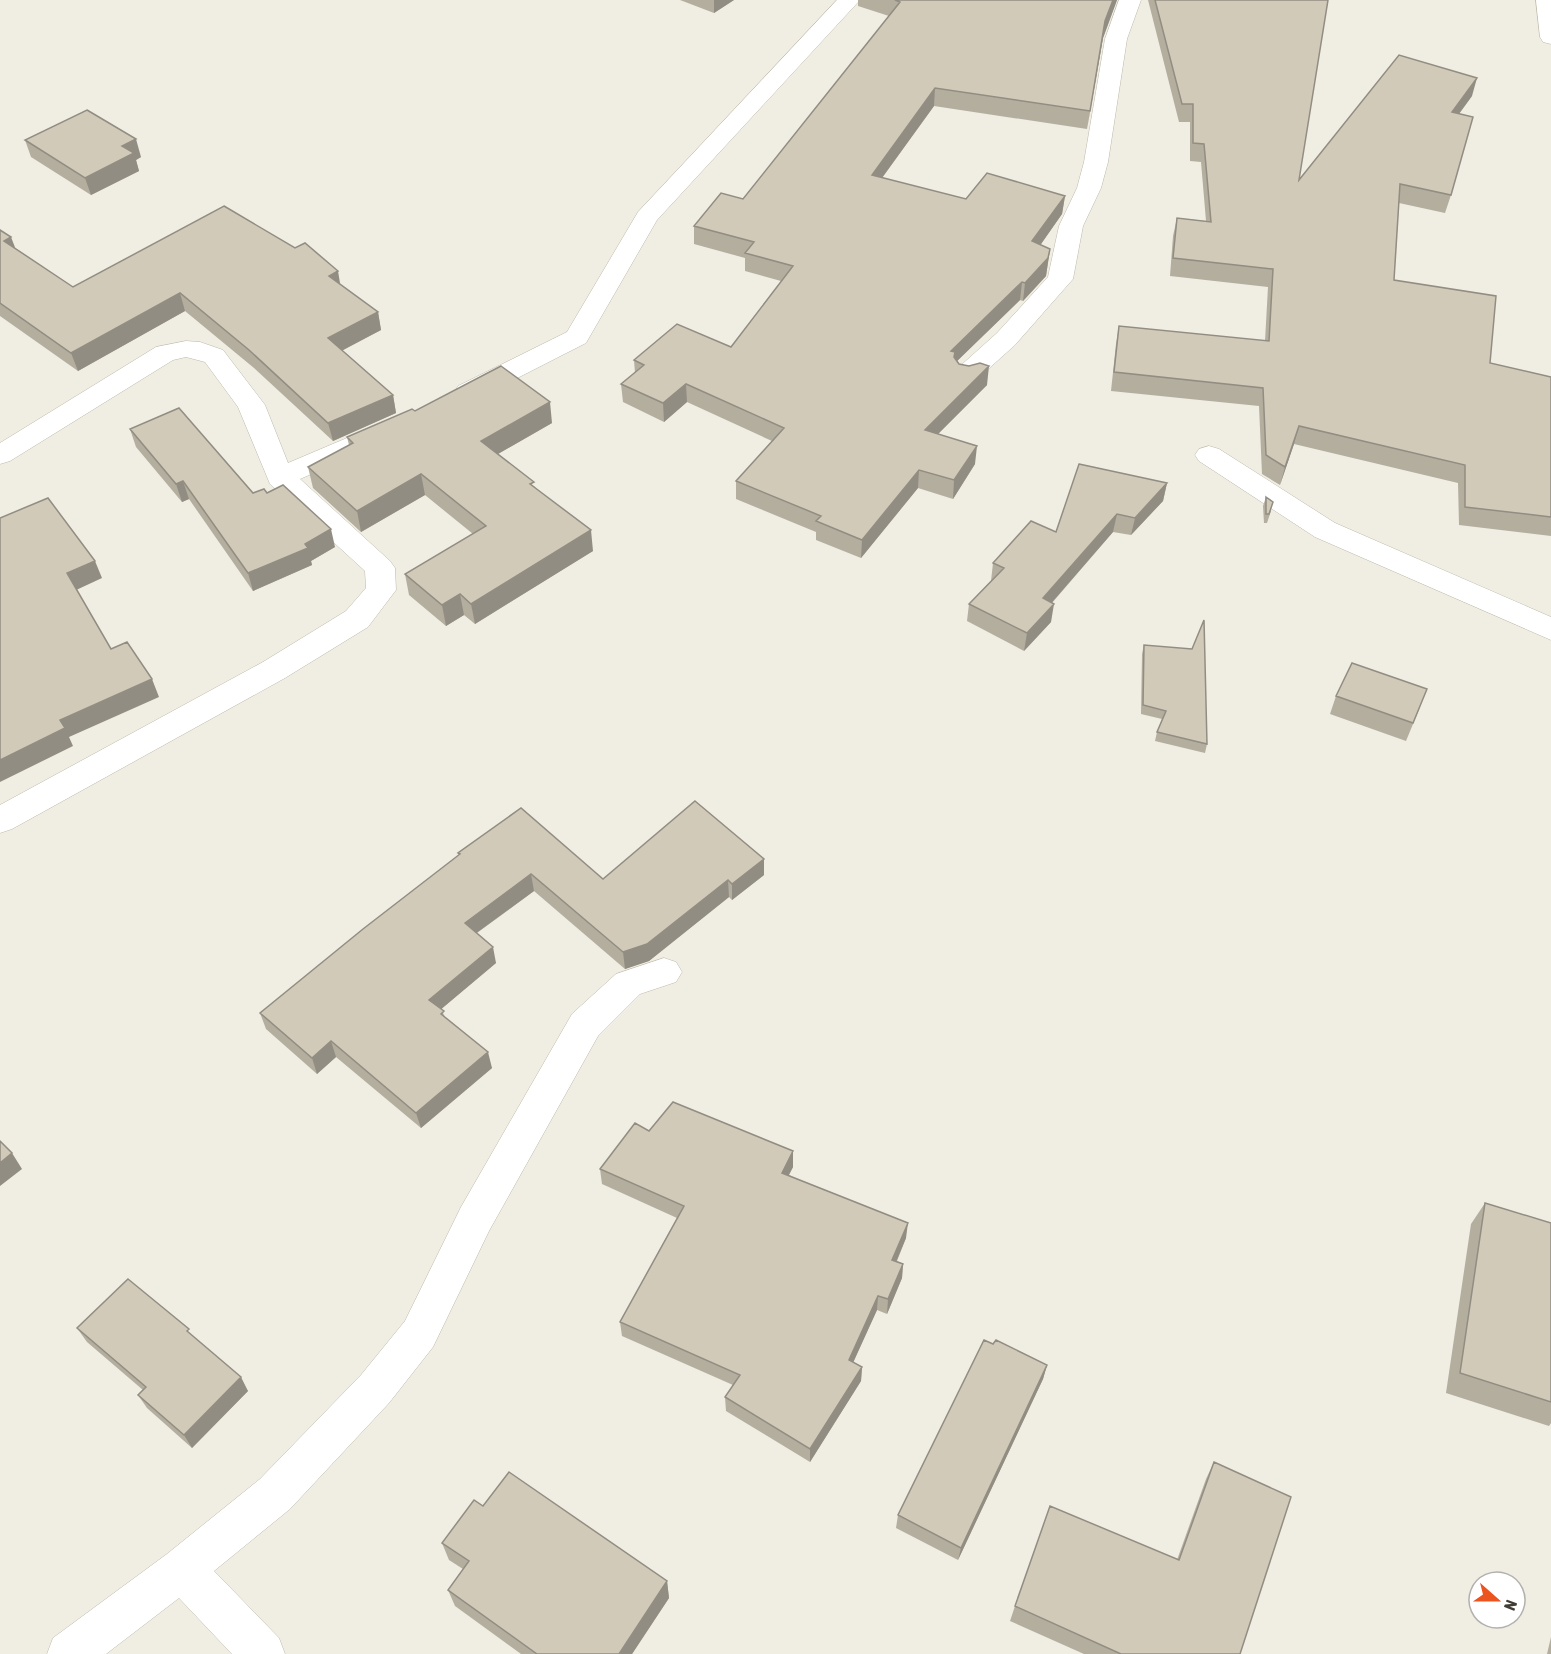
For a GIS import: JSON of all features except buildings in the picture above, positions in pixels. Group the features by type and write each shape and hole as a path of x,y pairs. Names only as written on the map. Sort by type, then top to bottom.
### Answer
{"street":[{"path":"447,402 576,337 647,217 849,0"},
{"path":"967,374 1006,339 1060,279 1071,226 1089,188 1096,162 1116,39 1130,0"},
{"path":"1547,0 1551,36"},
{"path":"0,455 165,353 186,349 200,350 214,356 251,405 280,477 380,568 381,590 357,619 274,670 0,820"},
{"path":"280,477 386,431"},
{"path":"1209,455 1325,530 1551,629"},
{"path":"69,1654 182,1569 275,1494 375,1389 418,1334 475,1220 585,1025 628,984 664,972"},
{"path":"182,1569 264,1654"}]}
